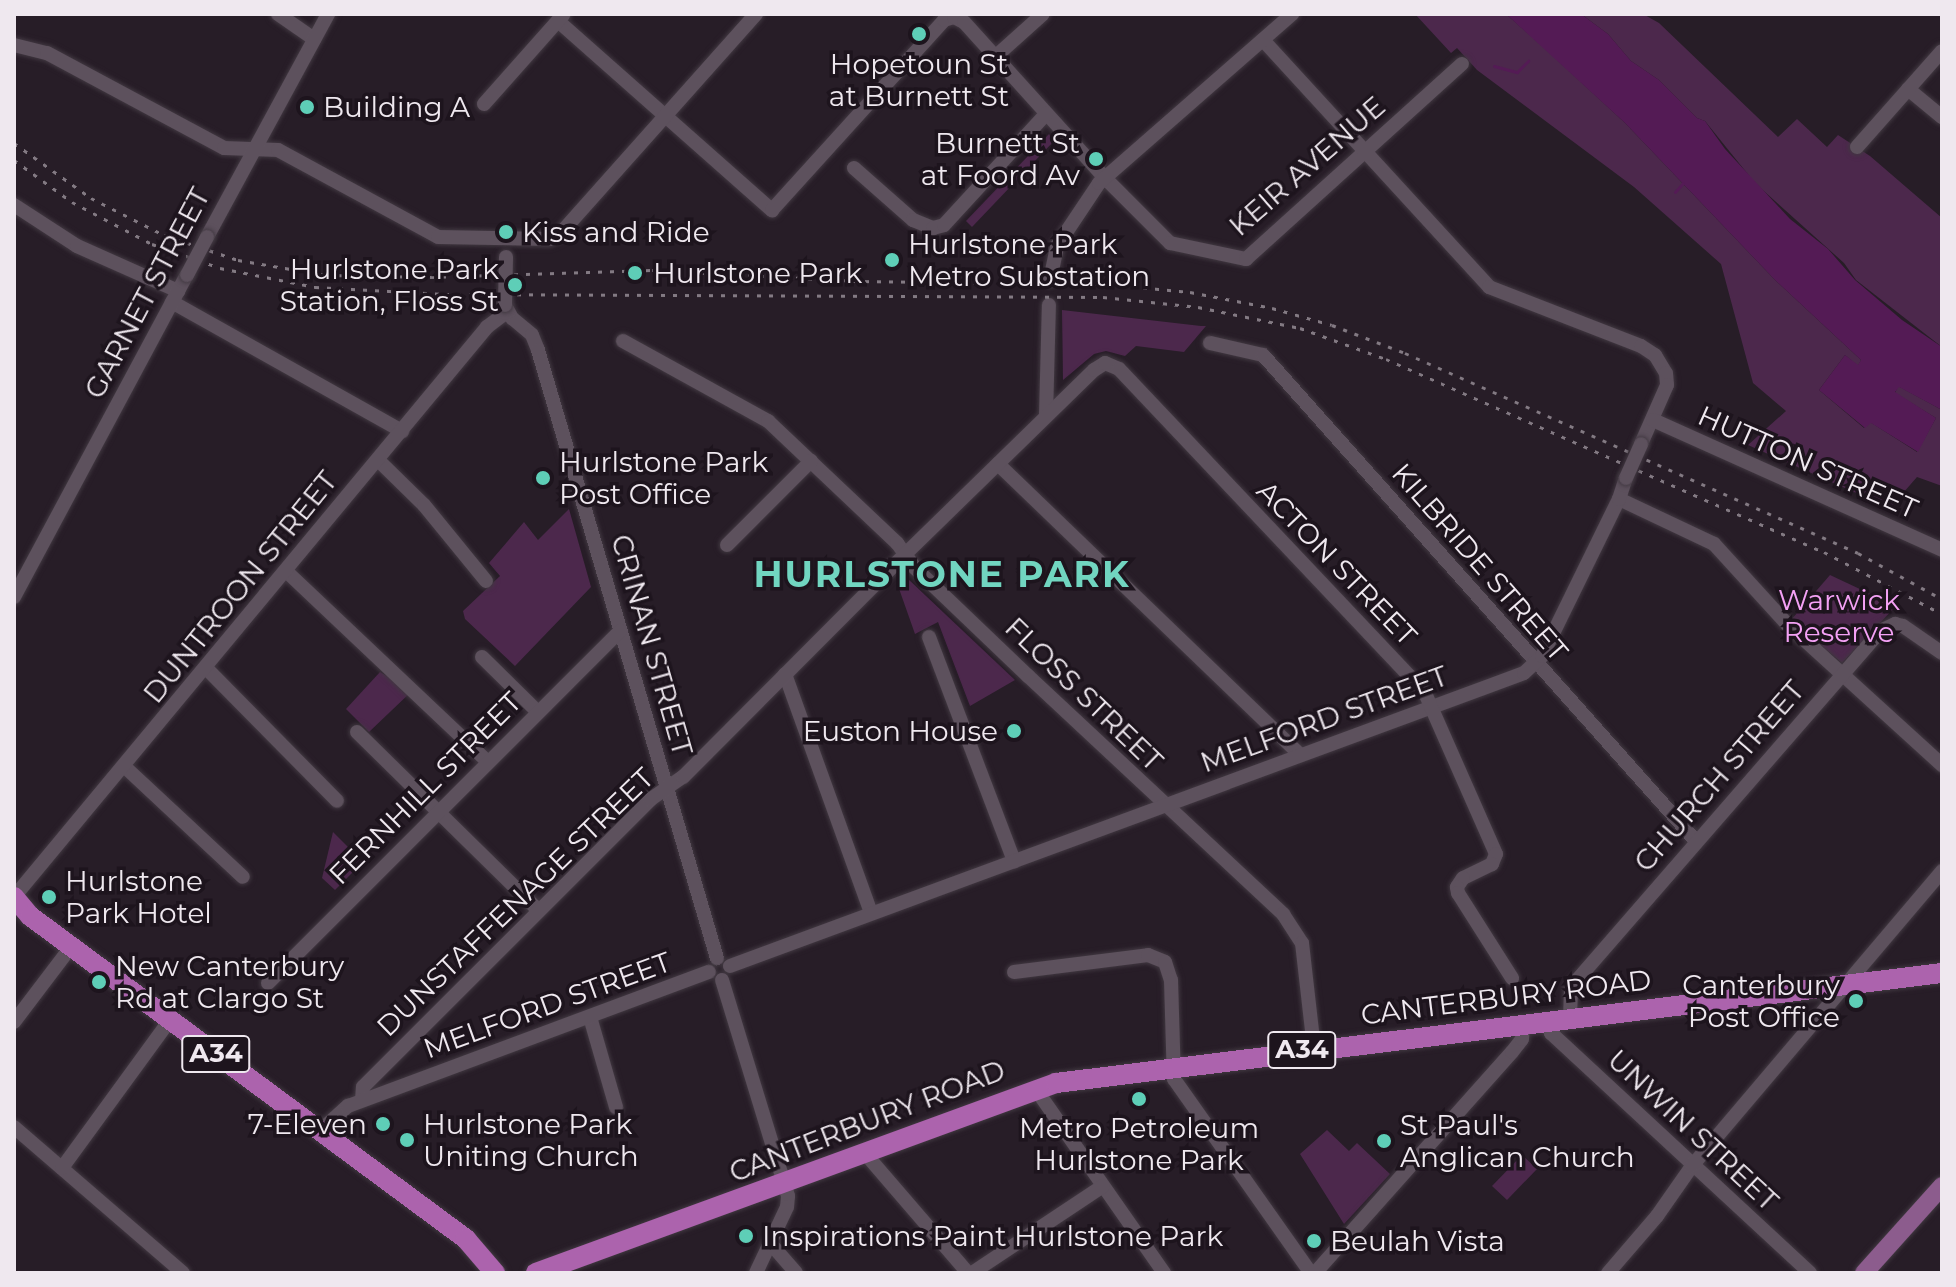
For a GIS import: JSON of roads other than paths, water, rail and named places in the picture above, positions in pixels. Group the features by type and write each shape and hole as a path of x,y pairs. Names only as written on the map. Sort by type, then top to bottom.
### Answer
{"highway":[{"name":"A34","path":"14,897 30,916 466,1239 495,1273"},
{"name":"CANTERBURY ROAD","path":"536,1273 1035,1088 1314,1049 1942,973"}],"main road":[{"path":"1864,1273 1942,1186"}],"street":[{"path":"278,14 314,39"},
{"name":"GARNET STREET","path":"14,597 328,14"},
{"path":"14,45 47,53 224,148 278,150 438,237 556,237 756,14"},
{"path":"995,57 1043,14"},
{"path":"1050,280 1051,261 1057,246 1106,179 1292,14"},
{"path":"484,104 561,18 665,116 772,210 944,20 954,17 964,22 1106,179"},
{"path":"1263,40 1489,287 1641,346 1655,355 1663,366 1667,385 1653,420 1619,499 1536,664"},
{"path":"1857,147 1942,51"},
{"name":"KEIR AVENUE","path":"1106,179 1170,243 1246,259 1462,64"},
{"path":"1908,89 1942,117"},
{"path":"854,168 913,220 933,228 944,225 1046,114"},
{"path":"14,205 88,252 175,297 402,431"},
{"path":"506,239 506,308"},
{"path":"1046,416 1049,305"},
{"name":"DUNTROON STREET","path":"14,897 207,669 487,327 506,308"},
{"name":"CRINAN STREET","path":"506,308 536,342 717,958"},
{"name":"FLOSS STREET","path":"623,341 768,421 905,554 915,568 1296,928 1304,950 1314,1049"},
{"name":"KILBRIDE STREET","path":"1210,343 1263,355 1696,841"},
{"name":"DUNSTAFFENAGE STREET","path":"368,1093 387,1063 651,799 683,777 1099,365 1112,364"},
{"name":"ACTON STREET","path":"1112,364 1415,681 1431,707 1496,854 1492,864 1459,882 1458,893 1512,978"},
{"name":"HUTTON STREET","path":"1653,420 1942,550"},
{"path":"378,460 424,505 486,581"},
{"path":"727,545 811,461"},
{"path":"998,464 1299,754"},
{"path":"1619,499 1714,544 1787,624 1942,765"},
{"path":"286,571 488,762"},
{"name":"CHURCH STREET","path":"1570,1018 1571,987 1880,631 1895,624 1903,626 1942,653"},
{"name":"FERNHILL STREET","path":"268,983 620,631"},
{"path":"929,637 1014,861"},
{"path":"482,657 538,712"},
{"name":"MELFORD STREET","path":"730,966 1524,673 1536,664"},
{"path":"207,669 337,801"},
{"path":"785,674 871,913"},
{"path":"357,732 539,911"},
{"path":"125,767 243,877"},
{"path":"1608,1273 1663,1208 1692,1166 1942,871"},
{"path":"14,1022 71,947"},
{"path":"1014,972 1148,955 1160,957 1168,967 1171,980 1174,1079 1313,1273 1502,1064 1522,1039 1523,1024"},
{"path":"716,976 730,973 730,966 724,958 711,962 788,1203 756,1273"},
{"name":"MELFORD STREET","path":"320,1131 342,1108 368,1093 401,1086 590,1017 716,976"},
{"path":"590,1017 616,1107"},
{"path":"62,1168 170,1020"},
{"name":"UNWIN STREET","path":"1547,1021 1551,1033 1810,1273"},
{"path":"387,1063 388,1078 401,1086"},
{"path":"1035,1088 1164,1273"},
{"path":"14,1127 183,1273"},
{"path":"863,1151 970,1273 1103,1186"},
{"path":"771,1244 796,1273"}],"waterway":[{"path":"1494,66 1517,72 1528,61"},
{"path":"1675,192 1683,183"}],"railway":[{"path":"14,143 91,198 164,235 238,260 326,275 430,277 652,270 853,281 1107,284 1190,292 1272,308 1332,325 1405,353 1858,553 1942,599"},
{"path":"14,160 72,202 152,244 220,268 315,287 445,294 1103,297 1198,307 1300,328 1386,359 1824,552 1942,614"}],"place":[{"name":"Hopetoun St at Burnett St","path":"919,34"},
{"name":"Building A","path":"307,107"},
{"name":"Burnett St at Foord Av","path":"1096,159"},
{"name":"Kiss and Ride","path":"506,232"},
{"name":"Hurlstone Park Metro Substation","path":"892,260"},
{"name":"Hurlstone Park","path":"635,273"},
{"name":"Hurlstone Park Station, Floss St","path":"515,285"},
{"name":"Hurlstone Park Post Office","path":"543,478"},
{"name":"Euston House","path":"1014,731"},
{"name":"Hurlstone Park Hotel","path":"49,897"},
{"name":"New Canterbury Rd at Clargo St","path":"99,982"},
{"name":"Canterbury Post Office","path":"1856,1001"},
{"name":"Metro Petroleum Hurlstone Park","path":"1139,1099"},
{"name":"7-Eleven","path":"383,1124"},
{"name":"Hurlstone Park Uniting Church","path":"407,1140"},
{"name":"St Paul's Anglican Church","path":"1384,1141"},
{"name":"Inspirations Paint Hurlstone Park","path":"746,1236"},
{"name":"Beulah Vista","path":"1314,1241"}],"district":[{"name":"HURLSTONE PARK","path":"942,575"}],"park label":[{"name":"Warwick Reserve","path":"1839,616"}]}
